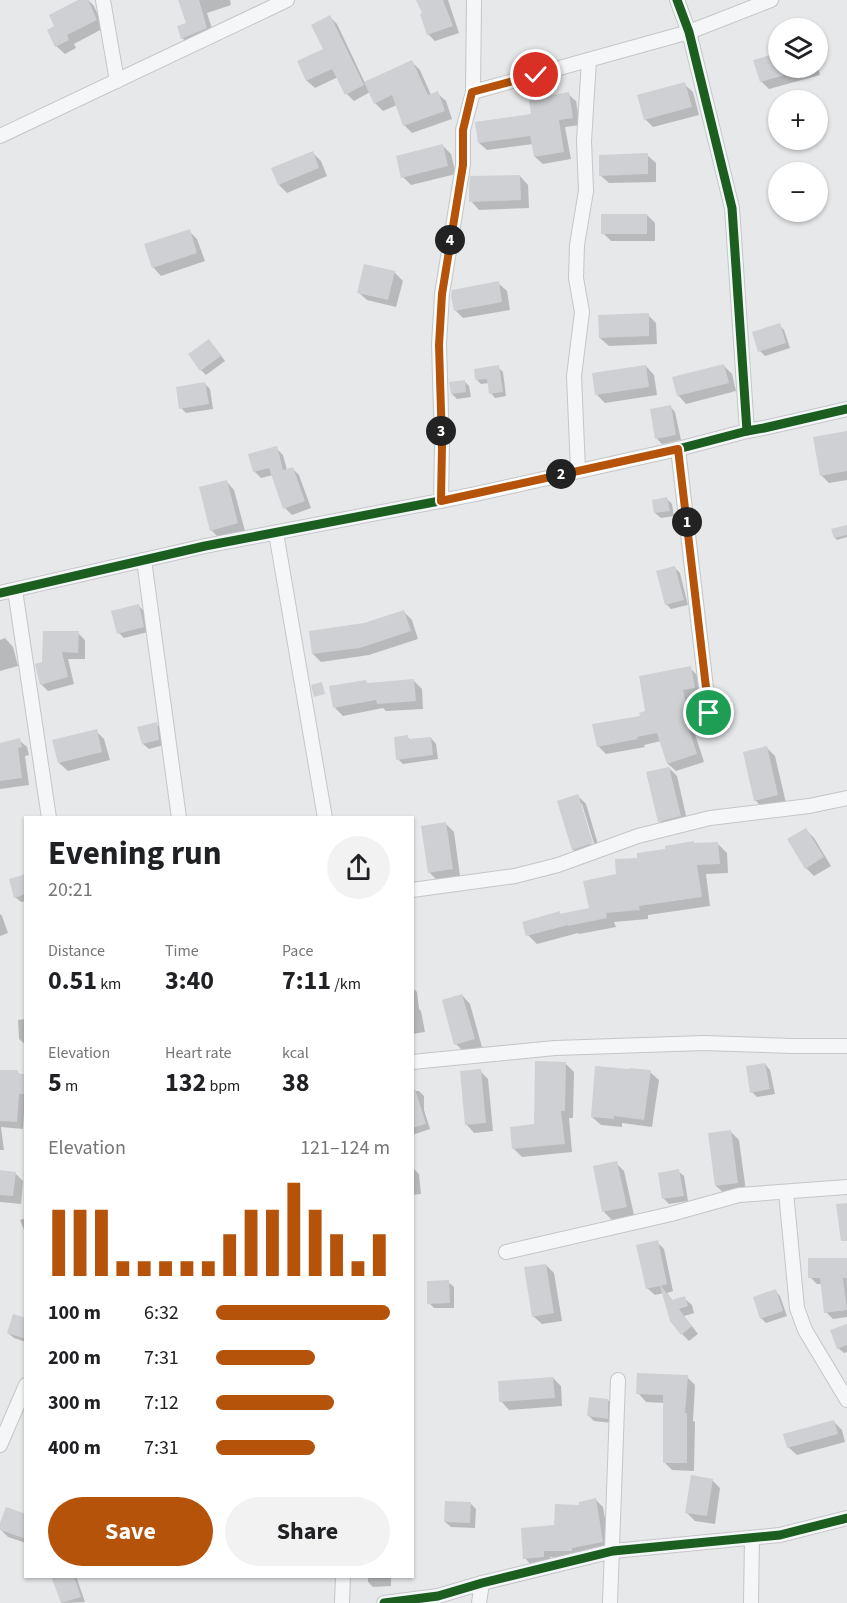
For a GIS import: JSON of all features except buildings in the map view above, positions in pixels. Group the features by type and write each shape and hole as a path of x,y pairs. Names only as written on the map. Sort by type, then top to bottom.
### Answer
{"street":[{"path":"102,0 117,81"},
{"path":"0,136 287,0"},
{"path":"441,501 439,345 442,294 463,165 463,130 472,92 474,0"},
{"path":"677,0 688,32 732,208 747,431"},
{"path":"472,92 688,32 771,0"},
{"path":"578,470 574,376 582,312 576,278 577,245 586,191 584,141 589,60"},
{"path":"0,594 205,546 441,501 847,409"},
{"path":"678,449 709,713"},
{"path":"276,533 326,816"},
{"path":"144,560 179,816"},
{"path":"15,590 48,816"},
{"path":"414,890 515,876 558,865 638,836 710,818 809,806 847,798"},
{"path":"414,1062 555,1048 704,1042 847,1046"},
{"path":"506,1252 739,1196 847,1187"},
{"path":"786,1191 797,1308 805,1330 847,1400"},
{"path":"610,1603 618,1380"},
{"path":"0,1445 24,1390"},
{"path":"384,1603 438,1596 613,1551 780,1535 847,1518"},
{"path":"751,1603 752,1538"},
{"path":"342,1603 343,1578"},
{"path":"479,1603 482,1583"}],"cycle path":[{"path":"677,0 689,32 732,208 747,431 847,409"},
{"path":"0,593 205,546 476,494 678,449 747,431"},
{"path":"384,1603 438,1596 613,1551 780,1535 847,1518"}],"route":[{"path":"536,75 472,92 463,130 463,165 442,294 439,345 441,501 678,449 709,713"}]}
